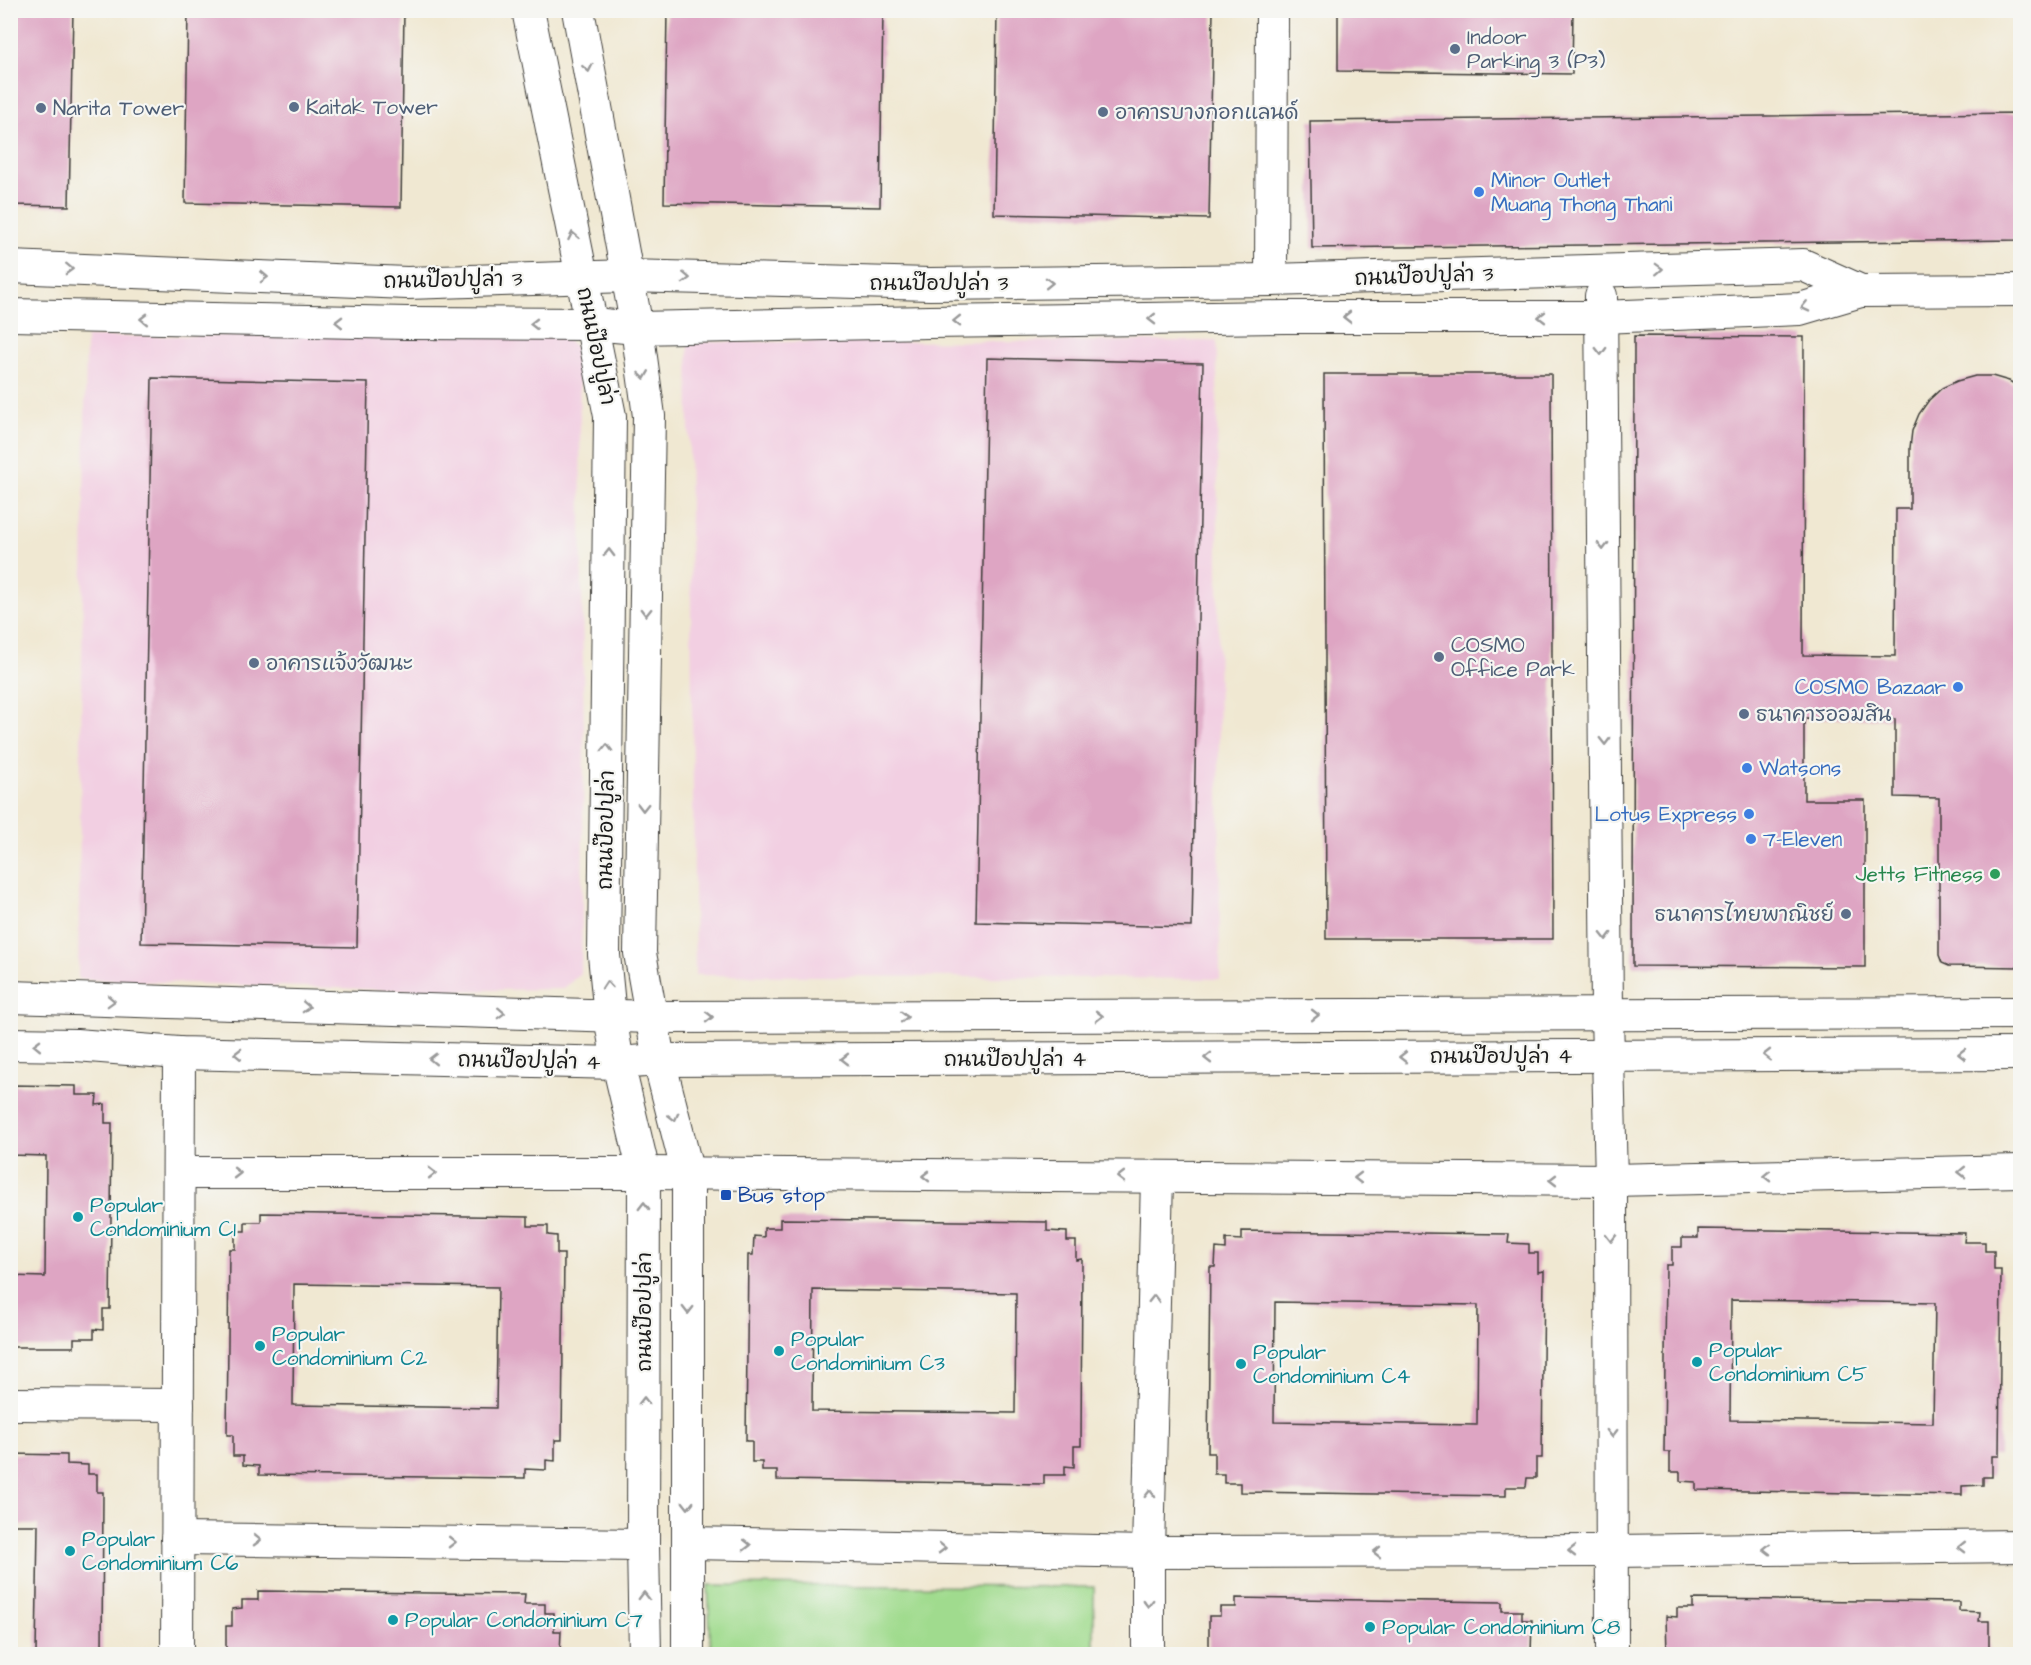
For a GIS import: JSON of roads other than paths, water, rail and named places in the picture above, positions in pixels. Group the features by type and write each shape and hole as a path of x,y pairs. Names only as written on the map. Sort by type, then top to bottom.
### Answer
{"street":[{"name":"ถนนป๊อปปูล่า","path":"528,10 610,416 604,955 610,1016 618,1063 644,1173 645,1654"},
{"name":"ถนนป๊อปปูล่า","path":"578,10 628,276 650,416 640,953 659,1060 688,1174 688,1654"},
{"path":"1271,280 1272,10"},
{"name":"ถนนป๊อปปูล่า 3","path":"10,267 407,283 628,276 930,284 1271,280 1803,265 1862,291"},
{"path":"1601,271 1607,1014 1611,1180 1612,1654"},
{"path":"87,318 115,272"},
{"path":"407,283 408,324"},
{"name":"ถนนป๊อปปูล่า 3","path":"10,315 408,324 592,324 637,328 1186,318 1601,317 1800,309 1862,291 2020,290"},
{"name":"ถนนป๊อปปูล่า 4","path":"10,997 651,1017 2020,1013"},
{"path":"76,1000 76,1046"},
{"path":"1268,1016 1269,1057"},
{"name":"ถนนป๊อปปูล่า 4","path":"10,1044 179,1053 618,1063 659,1060 2020,1054"},
{"path":"177,1654 179,1053"},
{"path":"179,1173 644,1173 1611,1180 2020,1171"},
{"path":"1148,1654 1148,1552 1157,1177"},
{"path":"10,1404 178,1405"},
{"path":"177,1539 643,1545"},
{"path":"688,1543 1148,1552 1613,1551 2020,1546"}],"place":[{"name":"Indoor Parking 3 (P3)","path":"1455,49"},
{"name":"Kaitak Tower","path":"294,107"},
{"name":"Narita Tower","path":"41,108"},
{"name":"อาคารบางกอกแลนด์","path":"1103,112"},
{"name":"Minor Outlet Muang Thong Thani","path":"1479,192"},
{"name":"COSMO Office Park","path":"1439,657"},
{"name":"อาคารแจ้งวัฒนะ","path":"254,663"},
{"name":"COSMO Bazaar","path":"1958,687"},
{"name":"ธนาคารออมสิน","path":"1744,714"},
{"name":"Watsons","path":"1747,768"},
{"name":"Lotus Express","path":"1749,814"},
{"name":"7-Eleven","path":"1751,839"},
{"name":"Jetts Fitness","path":"1995,874"},
{"name":"ธนาคารไทยพาณิชย์","path":"1846,914"},
{"name":"Bus stop","path":"726,1195"},
{"name":"Popular Condominium C1","path":"78,1217"},
{"name":"Popular Condominium C2","path":"260,1346"},
{"name":"Popular Condominium C3","path":"779,1351"},
{"name":"Popular Condominium C5","path":"1697,1362"},
{"name":"Popular Condominium C4","path":"1241,1364"},
{"name":"Popular Condominium C6","path":"70,1551"},
{"name":"Popular Condominium C7","path":"393,1620"},
{"name":"Popular Condominium C8","path":"1370,1627"}]}
